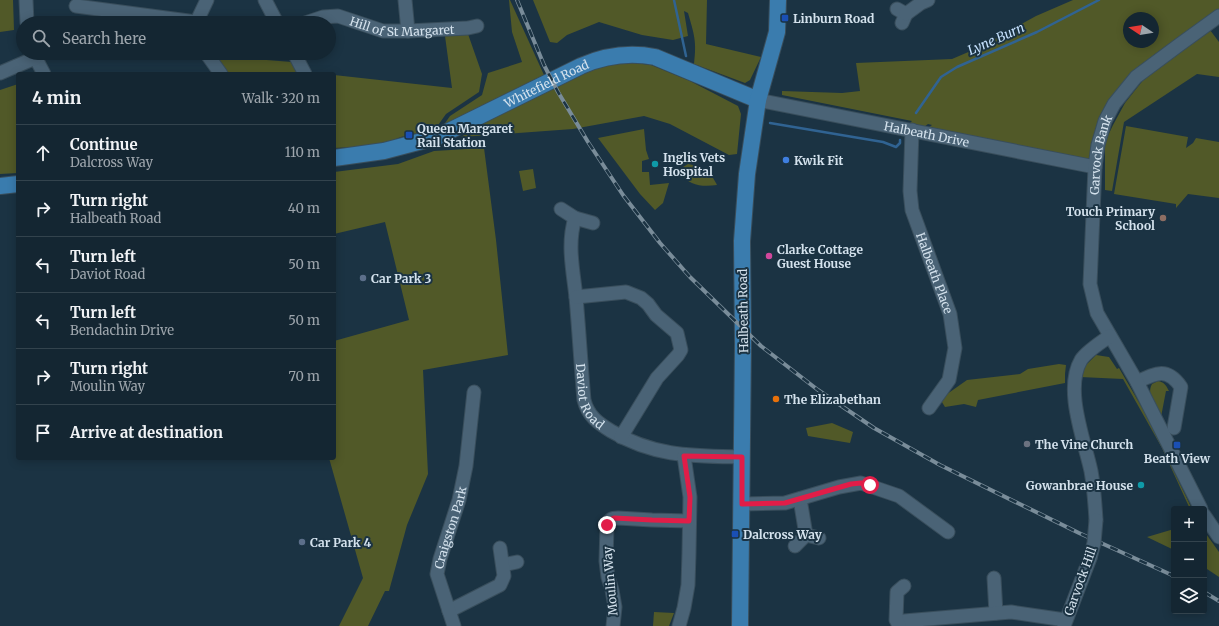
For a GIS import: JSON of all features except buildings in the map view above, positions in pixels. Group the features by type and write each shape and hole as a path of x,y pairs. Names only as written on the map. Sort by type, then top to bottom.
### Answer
{"main road":[{"name":"Halbeath Road","path":"740,626 742,504 742,241 747,174 758,100 778,32 778,0"},
{"name":"Whitefield Road","path":"336,158 384,152 437,137 581,66 593,61 618,55 642,55 655,57 758,100"},
{"path":"0,186 16,184"}],"street":[{"path":"26,0 27,16"},
{"path":"199,16 207,0"},
{"path":"265,0 273,16"},
{"path":"405,0 408,31"},
{"path":"902,15 928,0"},
{"path":"76,6 91,4 161,16"},
{"name":"Hill of St Margaret","path":"336,16 384,31 468,28 477,26"},
{"name":"Garvock Bank","path":"1199,506 1137,382 1097,313 1090,284 1095,166 1098,145 1105,121 1114,104 1136,77 1219,16"},
{"path":"0,73 26,60"},
{"path":"36,60 43,72"},
{"path":"211,60 220,72"},
{"path":"298,60 304,72"},
{"name":"Halbeath Drive","path":"758,100 1095,166"},
{"name":"Halbeath Place","path":"912,130 910,191 912,210 950,314 955,348 949,380 929,408"},
{"path":"561,209 575,218 593,223"},
{"name":"Daviot Road","path":"575,218 570,247 576,298 584,400 592,418 621,437 651,450 684,456 742,457"},
{"path":"576,298 626,292 641,298 648,304 656,315 677,333 681,350 657,378 621,437"},
{"name":"Garvock Hill","path":"1065,623 1090,558 1094,543 1096,520 1091,473 1076,408 1074,390 1075,376 1082,359 1100,342 1110,336"},
{"path":"1137,382 1156,373 1164,373 1175,378 1181,387 1174,428"},
{"name":"Craigston Park","path":"454,626 437,574 440,559 459,500 466,466 474,392"},
{"path":"679,626 688,585 690,497 684,456"},
{"path":"742,504 785,503 800,500 839,487 861,483 899,496 948,532"},
{"path":"800,500 806,535"},
{"name":"Moulin Way","path":"613,626 615,607 608,578 606,561 607,525 609,520 618,518 689,521"},
{"path":"1207,519 1219,536"},
{"path":"806,535 819,538"},
{"path":"795,546 806,535"},
{"path":"449,611 500,585 504,576 500,548"},
{"path":"503,565 517,562"},
{"path":"994,578 996,613"},
{"path":"897,588 896,620 898,625 904,621 975,621 996,613 1012,612 1065,623"}],"green space":[{"path":"0,0 13,0 14,30 0,32"},
{"path":"509,0 544,75 443,126 450,116 482,95 488,73 522,62 512,32"},
{"path":"533,0 707,0 706,44 761,57 750,80 745,83 694,64 695,49 692,27 688,13 684,11 688,36 673,40 642,35 599,22 567,35 557,43 550,42"},
{"path":"1073,0 1219,0 1219,17 1136,77 1114,104 1095,167 928,128 932,125 928,124 924,127 910,123 912,121 782,95 782,91 842,93 860,91 856,63 952,59 980,47 1036,16"},
{"path":"1210,30 1219,42 1219,77 1197,74 1124,122 1112,191 1105,190 1105,142 1125,103 1144,79"},
{"path":"468,34 482,74 479,92 446,114 436,128 401,137 377,146 336,148 336,75 452,88 445,36"},
{"path":"217,60 266,60 292,62 298,72 225,72"},
{"path":"626,62 651,65 690,81 738,106 741,114 737,154 729,155 670,124 644,116 573,129 461,137 498,114 601,65"},
{"path":"16,85 16,173 0,174 0,90"},
{"path":"1126,126 1188,137 1186,148 1193,143 1196,138 1219,142 1219,198 1188,194 1176,208 1176,204 1114,194"},
{"path":"644,129 646,150 649,159 642,161 642,172 649,172 650,185 669,183 663,203 655,210 640,194 598,138"},
{"path":"484,148 496,240 508,355 423,370 428,474 407,525 389,591 385,591 368,626 339,626 363,578 330,460 336,460 336,340 409,320 385,222 336,234 336,172 398,164 434,151"},
{"path":"688,164 706,170 712,176 717,185 701,186 688,181 681,173 683,167"},
{"path":"533,169 536,188 523,191 519,171"},
{"path":"1096,355 1109,357 1117,369 1119,368 1148,418 1191,506 1189,506 1162,448 1123,379 1080,377 1086,365"},
{"path":"1059,364 1066,365 1065,383 978,400 976,407 964,404 945,407 940,399 967,380 1020,374 1028,369"},
{"path":"1158,381 1165,384 1169,391 1166,391 1161,417 1152,400 1150,392 1152,384"},
{"path":"832,423 853,432 850,443 808,436 806,428"},
{"path":"1171,530 1171,549 1147,537"},
{"path":"1207,535 1219,552 1219,577 1207,569"},
{"path":"654,612 674,613 669,626 653,626"}],"waterway":[{"name":"Lyne Burn","path":"674,0 686,56"},
{"name":"Lyne Burn","path":"916,113 941,77 957,67 1037,32 1099,0"},
{"name":"Lyne Burn","path":"770,123 883,142 896,147 900,143 900,140"}],"railway":[{"path":"517,0 544,65 558,92 588,142 623,195 660,243 690,277 761,346 818,390 874,428 940,465 1079,533 1171,575"},
{"path":"1207,594 1219,601"}],"place":[{"name":"Linburn Road","path":"785,18"},
{"name":"Queen Margaret Rail Station","path":"409,135"},
{"name":"Kwik Fit","path":"786,160"},
{"name":"Inglis Vets Hospital","path":"655,164"},
{"name":"Touch Primary School","path":"1163,218"},
{"name":"Clarke Cottage Guest House","path":"769,256"},
{"name":"Car Park 3","path":"363,278"},
{"name":"The Elizabethan","path":"776,399"},
{"name":"The Vine Church","path":"1027,444"},
{"name":"Beath View","path":"1177,445"},
{"name":"Gowanbrae House","path":"1141,485"},
{"name":"Dalcross Way","path":"735,534"},
{"name":"Car Park 4","path":"302,542"}],"route":[{"path":"607,525 609,520 614,518 689,521 690,497 684,456 742,457 742,504 785,503 800,500 851,484 861,483 870,485"}]}
